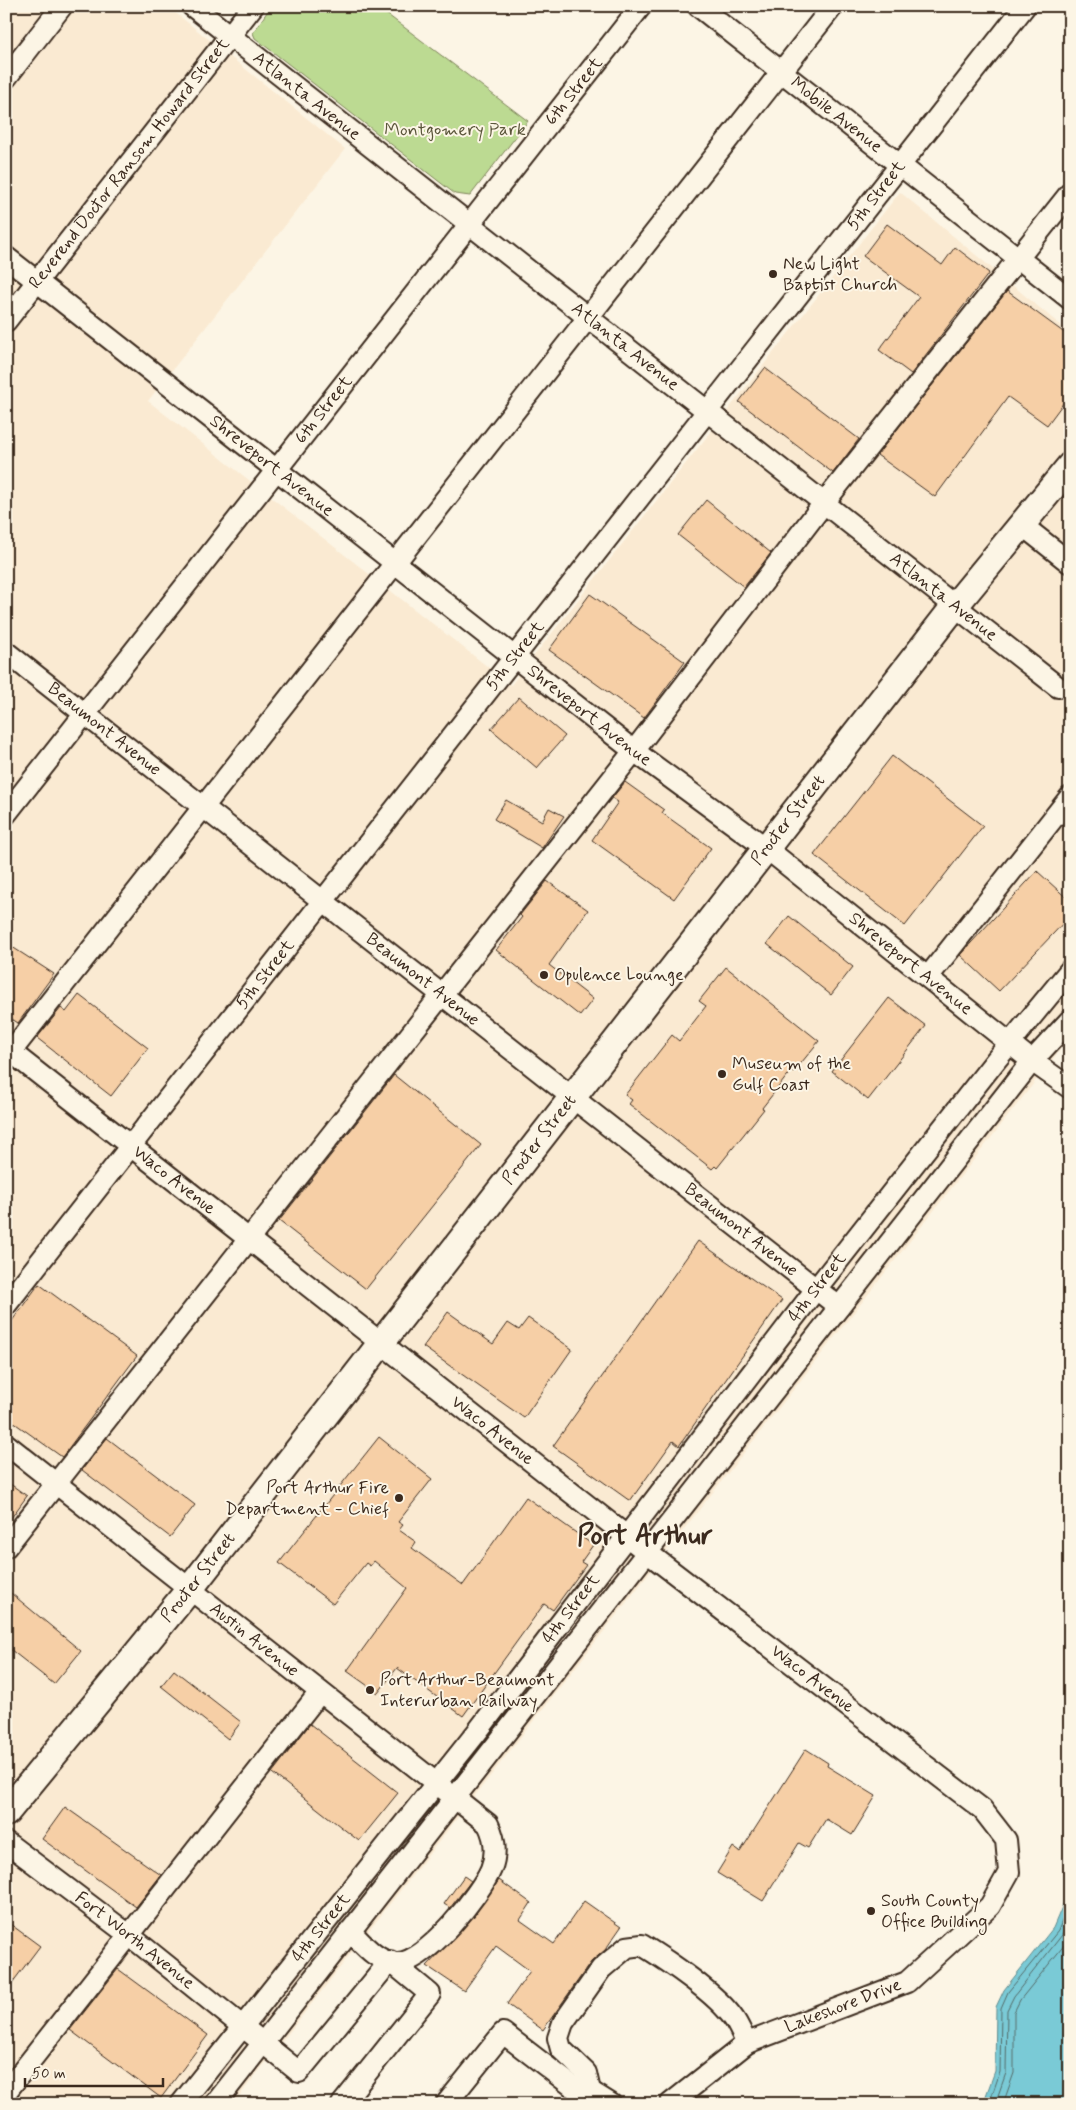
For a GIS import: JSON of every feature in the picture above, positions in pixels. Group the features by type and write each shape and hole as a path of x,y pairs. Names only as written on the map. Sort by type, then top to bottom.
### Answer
{"main road":[{"name":"Procter Street","path":"6,1813 189,1590 954,607 1070,466"}],"street":[{"path":"6,78 62,6"},
{"name":"Atlanta Avenue","path":"192,6 1058,687"},
{"name":"Reverend Doctor Ransom Howard Street","path":"6,321 253,6"},
{"name":"6th Street","path":"6,814 640,6"},
{"name":"Mobile Avenue","path":"698,6 1070,299"},
{"path":"8,1052 204,809 832,6"},
{"name":"5th Street","path":"6,1305 1026,6"},
{"path":"6,1547 634,751 824,503 1070,193"},
{"name":"Shreveport Avenue","path":"6,257 634,751 766,848 1032,1061 1070,1088"},
{"path":"1022,526 1070,563"},
{"name":"Beaumont Avenue","path":"6,652 572,1099 839,1307"},
{"path":"928,977 1070,797"},
{"name":"4th Street","path":"181,2104 477,1732 816,1289 1070,970"},
{"name":"4th Street","path":"216,2104 1032,1061 1070,1020"},
{"name":"Waco Avenue","path":"8,1052 249,1237 380,1343 627,1537 982,1809"},
{"name":"Austin Avenue","path":"6,1444 434,1784 488,1824 494,1836 494,1853 491,1868 458,1916 427,1950 409,1961 390,1961"},
{"path":"6,2092 320,1692"},
{"name":"Lakeshore Drive","path":"670,2104 746,2043 907,1982 990,1906 1009,1872 1006,1840 982,1809"},
{"name":"Fort Worth Avenue","path":"6,1842 129,1935 300,2072 390,1961"},
{"path":"342,2104 430,1994 390,1961 378,1957 350,1931"},
{"path":"590,2091 586,2073 561,2050 558,2038 563,2023 601,1968 627,1947 642,1945 669,1962 697,1984 733,2018 746,2043"},
{"path":"446,2104 503,2033 576,2089 590,2091 611,2104"}],"shaded area":[{"path":"6,6 167,6 345,149 148,401 511,685 900,192 1070,333 1070,1037 233,2104 6,2104"}],"green space":[{"name":"Montgomery Park","path":"271,6 376,6 528,121 470,196 455,194 255,38 253,33"}],"water":[{"path":"1070,1888 1070,2104 983,2104 995,2071 996,2007 1004,1990 1053,1928"}],"building":[{"path":"887,224 942,265 955,247 989,273 911,374 879,350 919,297 863,256"},
{"path":"1007,291 1070,337 1070,394 1047,425 1008,397 935,497 877,455"},
{"path":"765,368 859,439 833,473 739,402"},
{"path":"706,500 771,553 744,587 678,535"},
{"path":"590,594 685,662 644,718 549,650"},
{"path":"519,697 565,736 537,768 491,729"},
{"path":"892,756 983,826 905,926 814,855"},
{"path":"625,782 664,810 662,813 711,848 674,899 592,840 618,802 612,798"},
{"path":"506,800 542,821 549,808 564,816 542,848 494,819"},
{"path":"1037,871 1070,901 1070,916 999,991 960,955"},
{"path":"547,881 588,910 549,965 593,999 580,1016 496,950 522,917 520,915"},
{"path":"789,916 853,967 831,995 767,944"},
{"path":"6,943 54,974 18,1023 6,1015"},
{"path":"726,967 819,1041 793,1073 791,1071 762,1108 764,1109 717,1168 715,1166 712,1169 629,1104 632,1100 625,1095 672,1035 679,1041 706,1006 699,1001"},
{"path":"79,995 148,1048 111,1096 37,1038 61,1008 66,1012"},
{"path":"889,998 926,1026 868,1100 832,1071"},
{"path":"394,1075 481,1145 366,1289 279,1221"},
{"path":"698,1241 782,1300 679,1446 673,1441 630,1501 553,1446"},
{"path":"39,1284 137,1356 62,1457 6,1417 6,1329"},
{"path":"448,1312 493,1344 508,1323 519,1330 528,1318 572,1349 524,1418 423,1347"},
{"path":"379,1437 432,1479 398,1522 403,1525 399,1530 416,1542 412,1548 463,1585 526,1497 593,1545 581,1562 586,1565 553,1610 544,1604 463,1716 397,1668 378,1693 347,1671 407,1588 374,1561 370,1566 366,1563 333,1604 279,1563"},
{"path":"107,1438 195,1505 170,1537 82,1470"},
{"path":"6,1481 27,1496 6,1525"},
{"path":"6,1589 81,1651 54,1684 6,1646"},
{"path":"174,1670 241,1722 228,1739 161,1686"},
{"path":"310,1724 398,1793 359,1841 272,1773"},
{"path":"806,1749 828,1763 827,1766 876,1796 852,1835 826,1819 808,1848 799,1843 763,1901 717,1873 733,1847 740,1852"},
{"path":"65,1807 161,1875 136,1907 42,1839"},
{"path":"464,1876 471,1881 450,1908 444,1904"},
{"path":"499,1880 531,1903 520,1920 554,1944 584,1901 621,1927 605,1950 591,1962 543,2030 507,2004 530,1971 496,1946 464,1991 427,1966 473,1917"},
{"path":"6,1921 40,1946 6,1991"},
{"path":"118,1969 208,2035 161,2098 70,2030"}],"place":[{"name":"New Light Baptist Church","path":"773,274"},
{"name":"Opulence Lounge","path":"544,975"},
{"name":"Museum of the Gulf Coast","path":"722,1074"},
{"name":"Port Arthur Fire Department - Chief","path":"399,1498"},
{"name":"Port Arthur-Beaumont Interurban Railway","path":"370,1690"},
{"name":"South County Office Building","path":"871,1911"}],"district":[{"name":"Port Arthur","path":"645,1536"}]}
